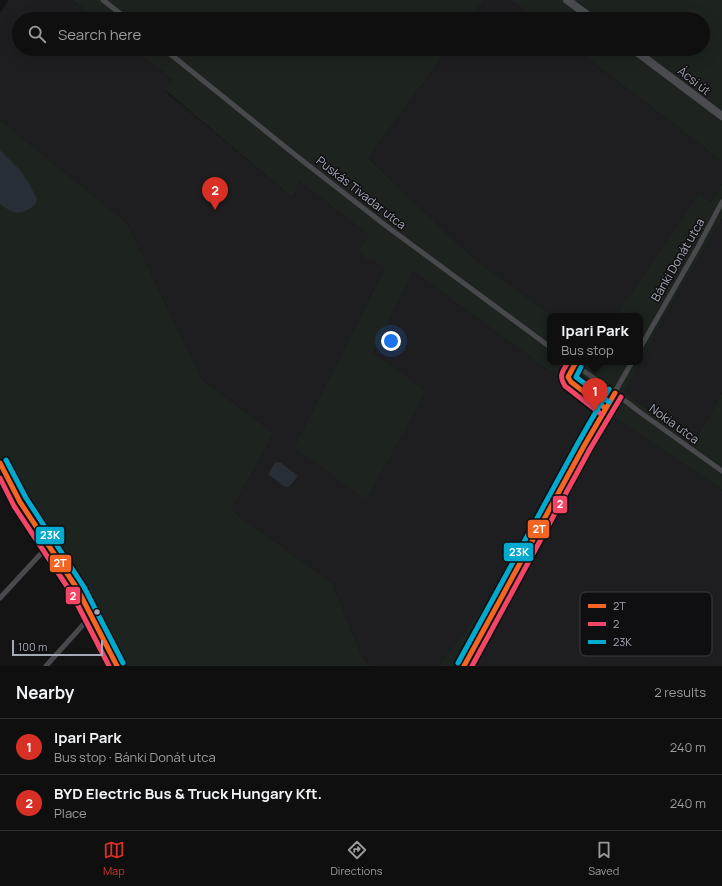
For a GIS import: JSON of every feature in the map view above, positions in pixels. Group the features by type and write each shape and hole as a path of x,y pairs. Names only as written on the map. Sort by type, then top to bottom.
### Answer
{"main road":[{"path":"567,0 583,12"},
{"name":"Ácsi út","path":"642,56 722,116"}],"street":[{"path":"103,0 118,12"},
{"name":"Puskás Tivadar utca","path":"173,56 385,225 547,345"},
{"name":"Bánki Donát utca","path":"643,343 722,202"},
{"path":"575,365 615,393"},
{"path":"464,666 545,515 630,365"},
{"name":"Nokia utca","path":"615,393 722,471"},
{"path":"0,465 20,502 78,590 117,666"},
{"path":"0,598 48,546"},
{"path":"46,666 91,616"}],"shaded area":[{"path":"9,0 72,0 87,12 12,12 12,56 142,56 173,80 165,91 292,197 300,182 369,235 369,261 371,258 385,268 294,447 373,353 413,271 563,381 565,384 592,402 595,419 556,485 497,592 495,591 439,666 372,666 363,659 332,583 231,510 274,433 202,380 127,223 0,120 0,13"},
{"path":"72,0 484,0 475,12 87,12"},
{"path":"484,0 511,0 527,12 475,12"},
{"path":"511,0 722,0 722,161 584,56 710,56 710,12 527,12"},
{"path":"142,56 443,56 368,158 473,258 549,313 547,313 547,365 639,365 625,392 694,443 722,393 722,490 615,418 506,609 471,666 439,666 495,590 497,592 556,485 595,419 585,413 592,402 565,384 563,381 413,271 373,353 426,391 366,500 294,447 385,268 371,259 369,261 359,250 369,235 300,182 292,197 165,90 173,80"},
{"path":"443,56 584,56 722,161 722,184 711,202 699,195 617,313 549,313 473,258 368,158"},
{"path":"0,120 127,223 202,380 274,433 231,510 332,583 363,659 372,666 110,666 84,606 27,522 0,473"},
{"path":"0,150 20,170 37,199 35,205 25,211 18,213 14,212 0,204"},
{"path":"722,184 722,219 661,323 643,358 643,313 617,313 699,194 711,202"},
{"path":"722,219 722,393 694,443 625,392 639,365 643,365 643,358 661,323"},
{"path":"615,418 722,490 722,666 471,666 506,609"},
{"path":"278,462 298,476 287,487 268,474 275,463"}],"transit line":[{"name":"2","path":"566,365 562,376 565,386 601,414"},
{"name":"2T","path":"574,365 568,377 571,382 605,408"},
{"name":"23K","path":"581,367 576,377 609,402"},
{"name":"23K","path":"458,663 609,389"},
{"name":"2T","path":"464,666 584,446 615,393"},
{"name":"2","path":"472,666 590,449 621,397"},
{"name":"23K","path":"6,460 26,498 84,587 123,663"},
{"name":"2T","path":"0,463 20,502 78,590 117,666"},
{"name":"2","path":"0,478 14,506 72,594 109,666"}],"place":[{"name":"BYD Electric Bus & Truck Hungary Kft.","path":"215,210"},
{"name":"Ipari Park","path":"595,411"}]}
